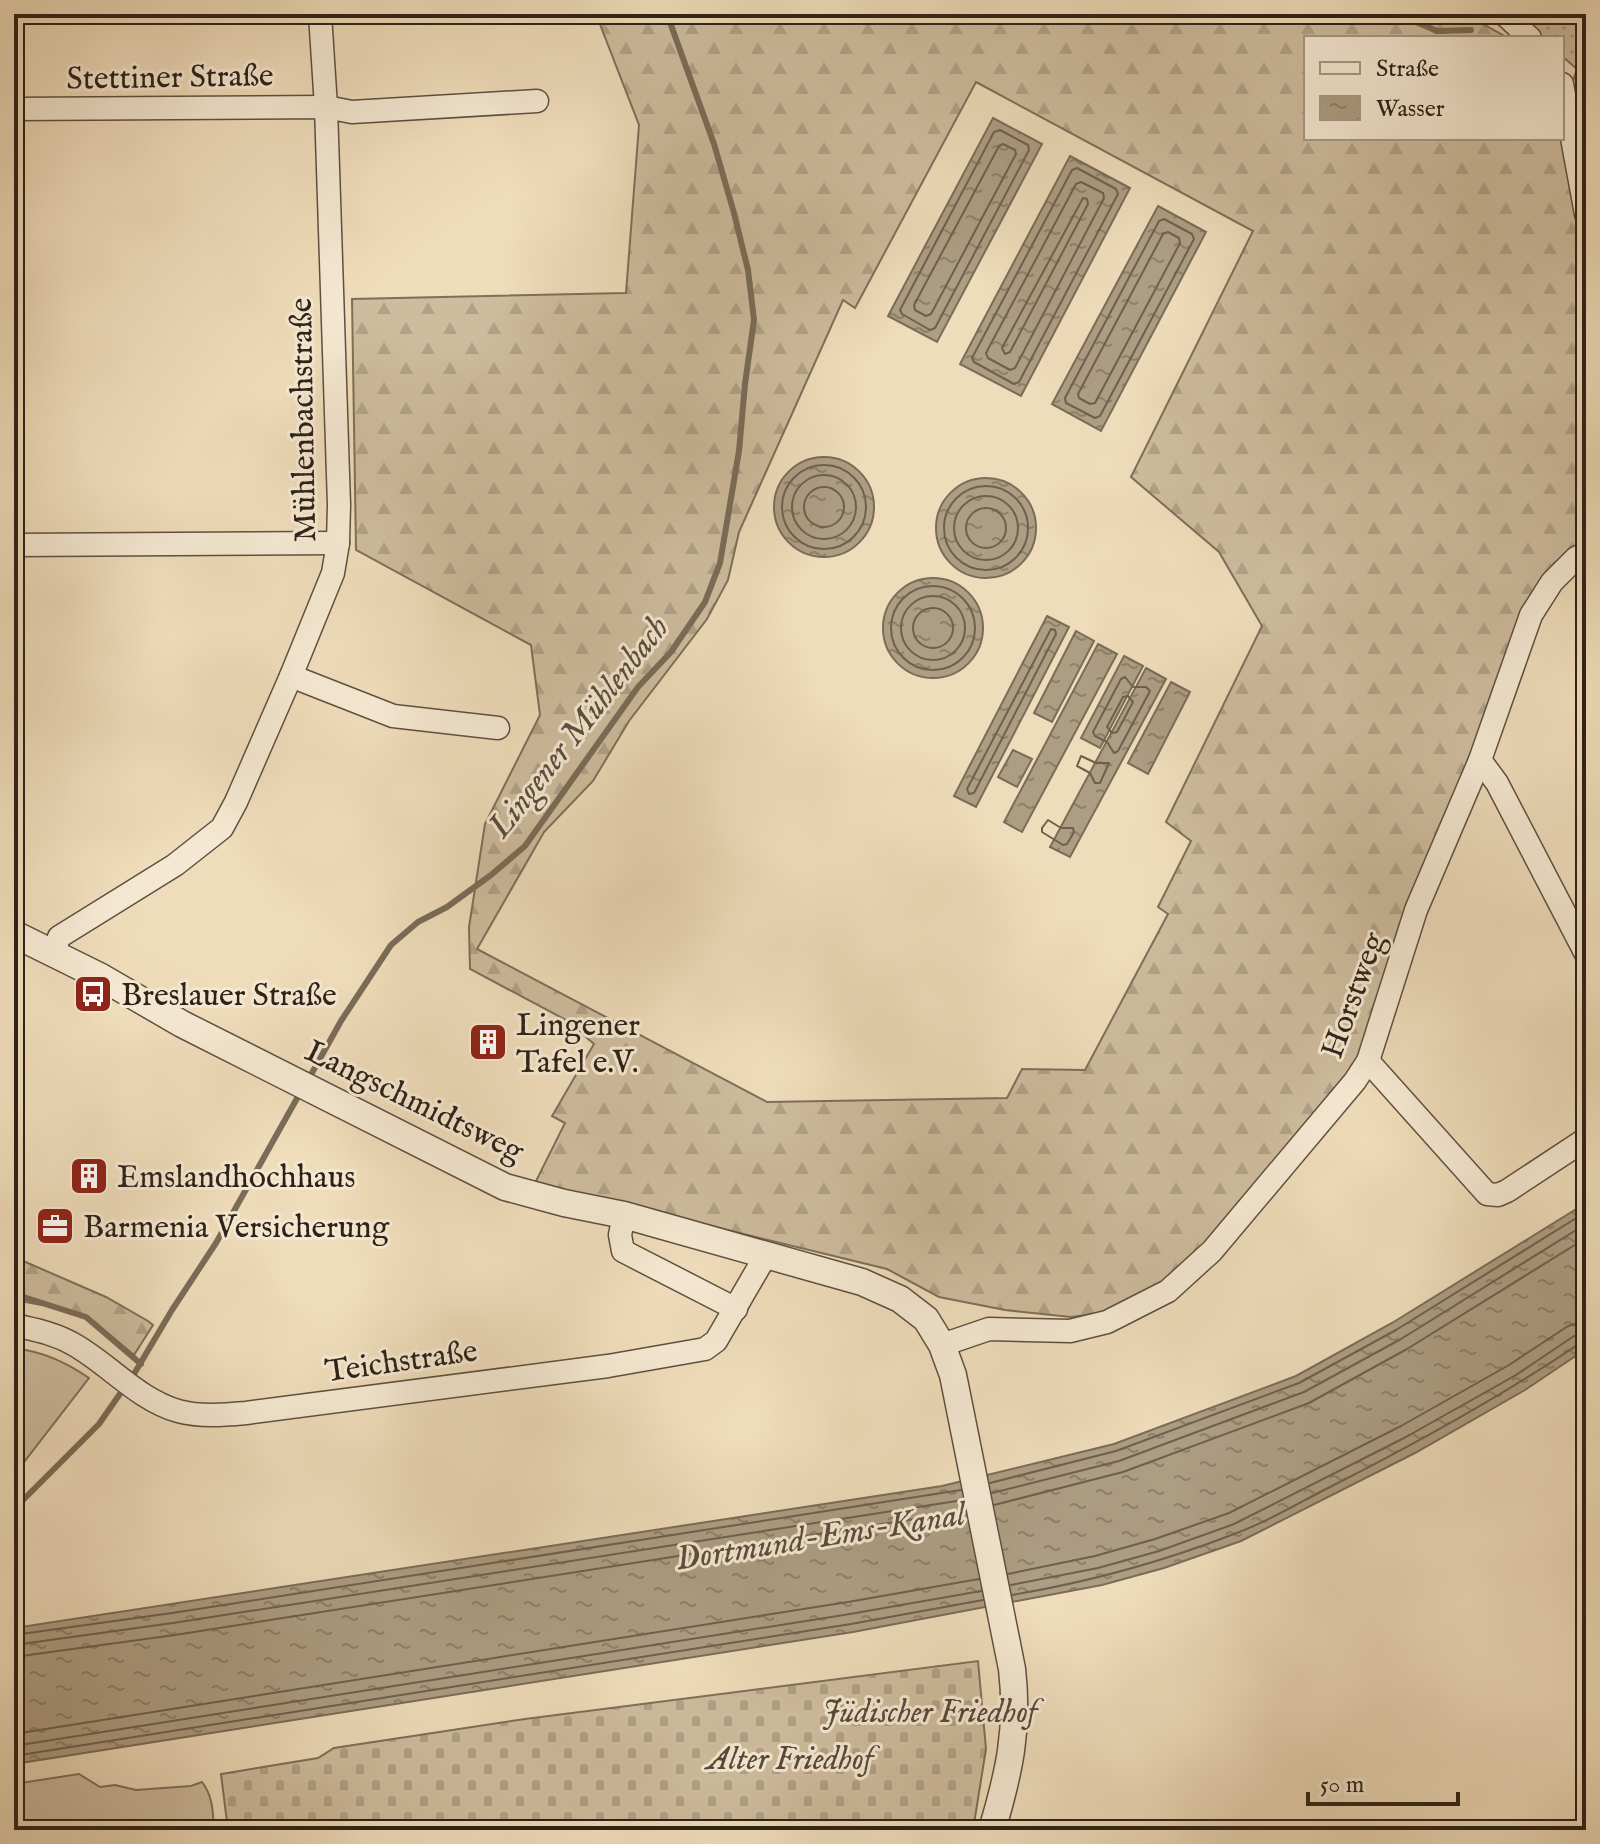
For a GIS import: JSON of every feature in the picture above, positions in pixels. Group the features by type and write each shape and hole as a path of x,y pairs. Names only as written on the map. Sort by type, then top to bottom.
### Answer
{"street":[{"name":"Mühlenbachstraße","path":"54,954 59,937 175,865 222,828 291,676 333,573 338,543 339,489 320,14"},
{"path":"1504,14 1528,36"},
{"path":"1571,89 1586,214"},
{"name":"Stettiner Straße","path":"14,109 326,107 352,112 537,101"},
{"path":"14,545 338,543"},
{"name":"Horstweg","path":"942,1345 989,1329 1070,1331 1107,1322 1168,1291 1212,1251 1355,1081 1368,1061 1416,910 1480,760 1531,615 1552,582 1576,558 1586,553"},
{"path":"291,676 393,716 498,728"},
{"path":"1480,760 1497,783 1586,954"},
{"name":"Langschmidtsweg","path":"14,934 101,977 182,1024 505,1187 624,1215 862,1282 900,1299 926,1319 942,1345 953,1375 1008,1641 1015,1690 1015,1741 992,1830"},
{"path":"1368,1061 1487,1194 1498,1195 1507,1191 1586,1139"},
{"path":"624,1215 620,1235 623,1251 736,1309"},
{"name":"Teichstraße","path":"14,1325 52,1333 76,1345 155,1403 180,1412 211,1416 246,1413 608,1366 705,1349 716,1341 766,1255"}],"green space":[{"path":"596,14 1465,14 1504,36 1304,36 1304,140 1564,140 1564,130 1586,245 1586,543 1554,563 1524,613 1362,1075 1212,1250 1132,1309 1071,1317 1005,1310 939,1297 887,1269 535,1183 565,1123 552,1116 594,1044 566,1020 470,969 469,927 485,824 540,715 531,645 356,550 352,299 626,293 639,125","holes":["976,82 1253,231 1131,477 1219,552 1262,626 1166,822 1191,841 1158,907 1168,914 1085,1070 1022,1069 1007,1098 767,1102 477,949 544,832 593,781 629,721 707,619 728,580 739,532 843,300 855,308"]},
{"path":"1515,14 1586,14 1586,178 1569,92 1577,69 1564,58 1564,36 1540,36"},
{"path":"14,1257 106,1297 153,1325 134,1355 88,1317 64,1309 14,1300"},
{"path":"14,1348 53,1358 89,1378 14,1475"},
{"name":"Alter Friedhof","path":"978,1661 986,1749 973,1830 228,1830 221,1774 318,1758 334,1748 525,1719"},
{"path":"79,1774 100,1787 115,1785 136,1790 191,1786 202,1782 213,1811 214,1830 32,1830 14,1819 14,1784"}],"water":[{"path":"993,118 1042,144 937,342 888,316"},
{"path":"1070,156 1130,188 1021,396 960,364"},
{"path":"1158,206 1206,232 1101,431 1052,404"},
{"path":"824,457 852,465 866,479 874,507 866,535 852,549 824,557 796,549 782,535 774,507 782,479 796,465"},
{"path":"986,478 1005,482 1021,493 1032,509 1036,528 1032,547 1021,563 1005,574 986,578 967,574 951,563 940,547 936,528 940,509 951,493 967,482"},
{"path":"933,578 952,582 968,593 979,609 983,628 979,647 968,663 952,674 933,678 914,674 898,663 887,647 883,628 887,609 898,593 914,582"},
{"path":"1047,616 1069,627 976,807 954,796"},
{"path":"1076,631 1094,641 1052,722 1034,713"},
{"path":"1098,644 1117,654 1022,832 1004,822"},
{"path":"1124,656 1143,666 1100,748 1081,738"},
{"path":"1146,668 1166,679 1070,857 1050,847"},
{"path":"1171,682 1190,692 1148,774 1128,763"},
{"path":"1013,750 1032,759 1017,787 998,777"},
{"name":"Dortmund-Ems-Kanal","path":"1586,1203 1586,1349 1525,1390 1415,1453 1241,1541 1164,1568 1102,1585 853,1632 14,1764 14,1628 942,1486 1114,1444 1296,1376 1392,1323"}],"waterway":[{"name":"Lingener Mühlenbach","path":"308,1080 341,1021 391,945 418,922 447,907 491,875 525,846 638,687 671,652 705,602 720,563 739,451 754,320 748,270 734,213 714,144 667,14"},
{"path":"1398,14 1437,31 1471,30"},
{"name":"Lingener Mühlenbach","path":"131,1379 216,1243 300,1093"},
{"path":"14,1294 86,1317 141,1364"},
{"name":"Lingener Mühlenbach","path":"14,1509 99,1424 124,1388"},
{"name":"Lingener Mühlenbach","path":"14,1827 18,1830"}],"place":[{"name":"Breslauer Straße","path":"93,994"},
{"name":"Lingener Tafel e.V.","path":"488,1042"},
{"name":"Emslandhochhaus","path":"89,1176"},
{"name":"Barmenia Versicherung","path":"55,1226"}],"park label":[{"name":"Jüdischer Friedhof","path":"930,1711"}]}
